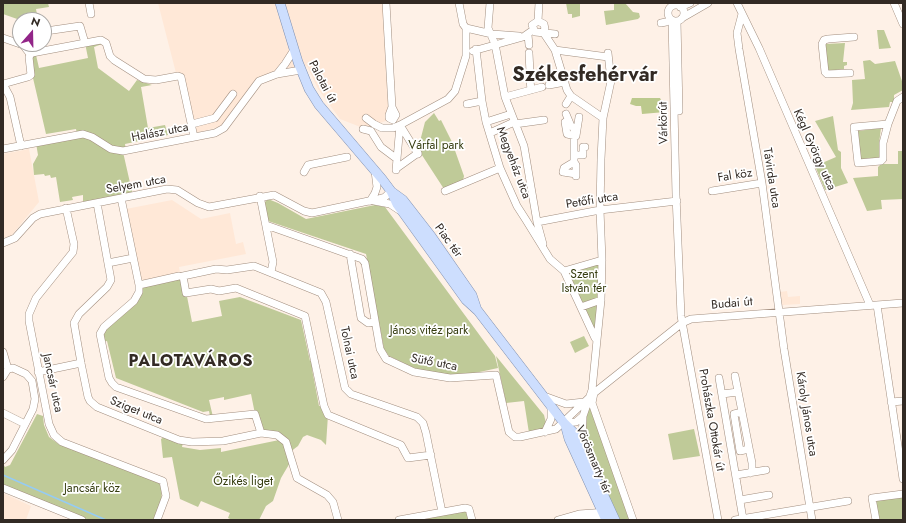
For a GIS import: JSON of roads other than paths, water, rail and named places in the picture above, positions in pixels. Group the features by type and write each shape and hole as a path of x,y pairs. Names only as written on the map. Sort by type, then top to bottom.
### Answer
{"main road":[{"name":"Palotai út","path":"280,3 301,70 319,105 365,160"},
{"name":"Piac tér","path":"365,160 375,170 391,191 403,214 466,300 478,311 564,423"},
{"name":"Piac tér","path":"391,191 403,200 430,236 472,294 478,311"},
{"name":"Vörösmarty tér","path":"564,423 576,435 582,445 608,516"},
{"name":"Vörösmarty tér","path":"564,423 569,439 608,516"}],"street":[{"path":"89,3 91,14"},
{"path":"386,3 392,107"},
{"path":"363,129 393,128 448,99 455,91 466,56 464,26 460,3"},
{"path":"490,3 490,31 495,44 505,97 524,146 537,222 544,247"},
{"path":"538,21 539,3"},
{"path":"675,5 690,3"},
{"path":"672,21 708,3"},
{"name":"Kégl György utca","path":"737,3 759,48 873,305 891,402 903,479"},
{"name":"Várkörút","path":"672,21 683,11 675,5 668,14 672,21 676,195 678,200 682,323"},
{"path":"898,5 903,24"},
{"name":"Távirda utca","path":"742,14 737,33 739,49 762,183 780,312"},
{"path":"538,21 544,24 545,28 543,32"},
{"path":"529,45 528,34 532,24 538,21"},
{"path":"52,30 80,26 85,42"},
{"path":"464,26 490,31 528,34 538,34 543,32 555,34"},
{"path":"543,32 555,50 564,81 571,96 602,117"},
{"path":"466,56 476,49 528,34"},
{"path":"850,73 827,74 825,72 822,44 824,40 828,39 854,37"},
{"path":"3,38 23,46 30,54"},
{"path":"30,54 98,40 104,41 110,56 114,60 144,79 156,80 178,76 181,77 194,137"},
{"name":"Megyeház utca","path":"476,49 486,122 500,168 517,206 544,247 550,259 564,270"},
{"path":"277,74 294,50"},
{"path":"555,50 608,56 611,81 602,117 600,210 602,260 601,300 596,338 594,373 583,416 582,445"},
{"path":"529,53 531,90"},
{"path":"21,146 10,96 3,84 31,75 29,60 30,54"},
{"name":"Halász utca","path":"3,149 83,134 92,137 111,149 123,152 222,130 257,83 277,74 301,70"},
{"path":"505,97 564,81"},
{"name":"Halász utca","path":"192,124 216,118 233,94"},
{"path":"566,104 571,96"},
{"path":"888,124 854,127 857,161 860,163 881,161 883,159 883,144 888,124 897,101 903,97"},
{"path":"467,104 482,101"},
{"path":"486,122 511,114"},
{"path":"366,118 381,147 397,159"},
{"path":"490,133 515,123 544,120"},
{"path":"578,120 577,135 570,125 578,120"},
{"path":"403,123 418,154 397,169 397,159 403,123"},
{"path":"570,125 575,146 574,158 576,175 563,172 564,168 574,158 583,155 584,147 575,146"},
{"path":"305,166 347,157"},
{"path":"445,191 500,168"},
{"path":"370,201 377,187 375,170"},
{"name":"Fal köz","path":"712,191 762,183"},
{"name":"Selyem utca","path":"3,242 15,238 35,216 66,208 172,189 177,190 198,203 209,207 260,196 277,196 299,209 312,213 385,197 391,191"},
{"path":"260,196 273,262 271,272"},
{"path":"121,198 139,284 139,292 134,301 102,330 100,338 109,378 116,387 206,419 255,414 261,433"},
{"name":"Petőfi utca","path":"537,222 600,210 678,200"},
{"name":"Selyem utca","path":"370,201 390,204 403,214"},
{"name":"Sziget utca","path":"97,203 111,276 110,284 79,314 74,323 88,397 94,405 179,440 202,443 223,441 261,433 273,433 284,439 297,478 327,495 333,502 338,520"},
{"name":"Jancsár utca","path":"66,208 74,244 73,252 36,298 29,314 38,372 50,424 58,439 62,442 162,481 166,496 157,520"},
{"name":"Sütő utca","path":"266,225 362,258 365,263 380,349 386,359 390,362 414,372 450,378 461,379 495,374 498,379 508,427 512,435 520,437 545,432 556,429 564,423"},
{"path":"350,254 362,318 368,323 375,322"},
{"path":"108,263 133,258"},
{"path":"596,338 564,270 602,260"},
{"name":"Tolnai utca","path":"139,284 216,269 227,270 251,266 317,290 324,297 328,309 346,388 351,394 420,420 425,427 442,512"},
{"path":"181,276 186,293 211,289 219,291 239,289 305,316 324,406 328,415 401,445 408,458 431,455"},
{"path":"581,307 601,300"},
{"name":"Budai út","path":"564,423 589,397 682,323 691,319 903,303"},
{"name":"Károly János utca","path":"780,312 784,349 812,520"},
{"name":"Prohászka Ottokár út","path":"682,323 718,520"},
{"path":"3,352 8,369 3,377"},
{"path":"38,372 81,363"},
{"path":"3,460 8,455 34,405 32,381 26,374 18,370 8,369"},
{"path":"594,373 601,380 610,380"},
{"path":"735,376 742,412 734,414 740,451 749,449 752,467 750,473"},
{"path":"719,378 743,519"},
{"path":"722,394 738,392"},
{"path":"544,396 566,404 589,397"},
{"name":"Vörösmarty tér","path":"589,397 632,520"},
{"path":"891,402 903,401"},
{"path":"545,432 551,420 551,406"},
{"path":"3,413 25,424"},
{"path":"564,423 576,422 583,416"},
{"path":"736,475 766,470"},
{"path":"3,488 70,517 82,520"},
{"path":"876,520 872,498 903,494"},
{"path":"740,500 769,495"},
{"path":"735,520 848,501"},
{"path":"399,520 465,508 469,509 472,520"},
{"path":"558,520 579,514 608,516"}],"waterway":[{"path":"3,475 106,520"}],"district":[{"name":"Székesfehérvár","path":"585,76"},
{"name":"PALOTAVÁROS","path":"191,362"}],"park label":[{"name":"Várfal park","path":"436,146"},
{"name":"Szent István tér","path":"584,282"},
{"name":"János vitéz park","path":"429,331"},
{"name":"Őzikés liget","path":"243,482"},
{"name":"Jancsár köz","path":"92,489"}]}
